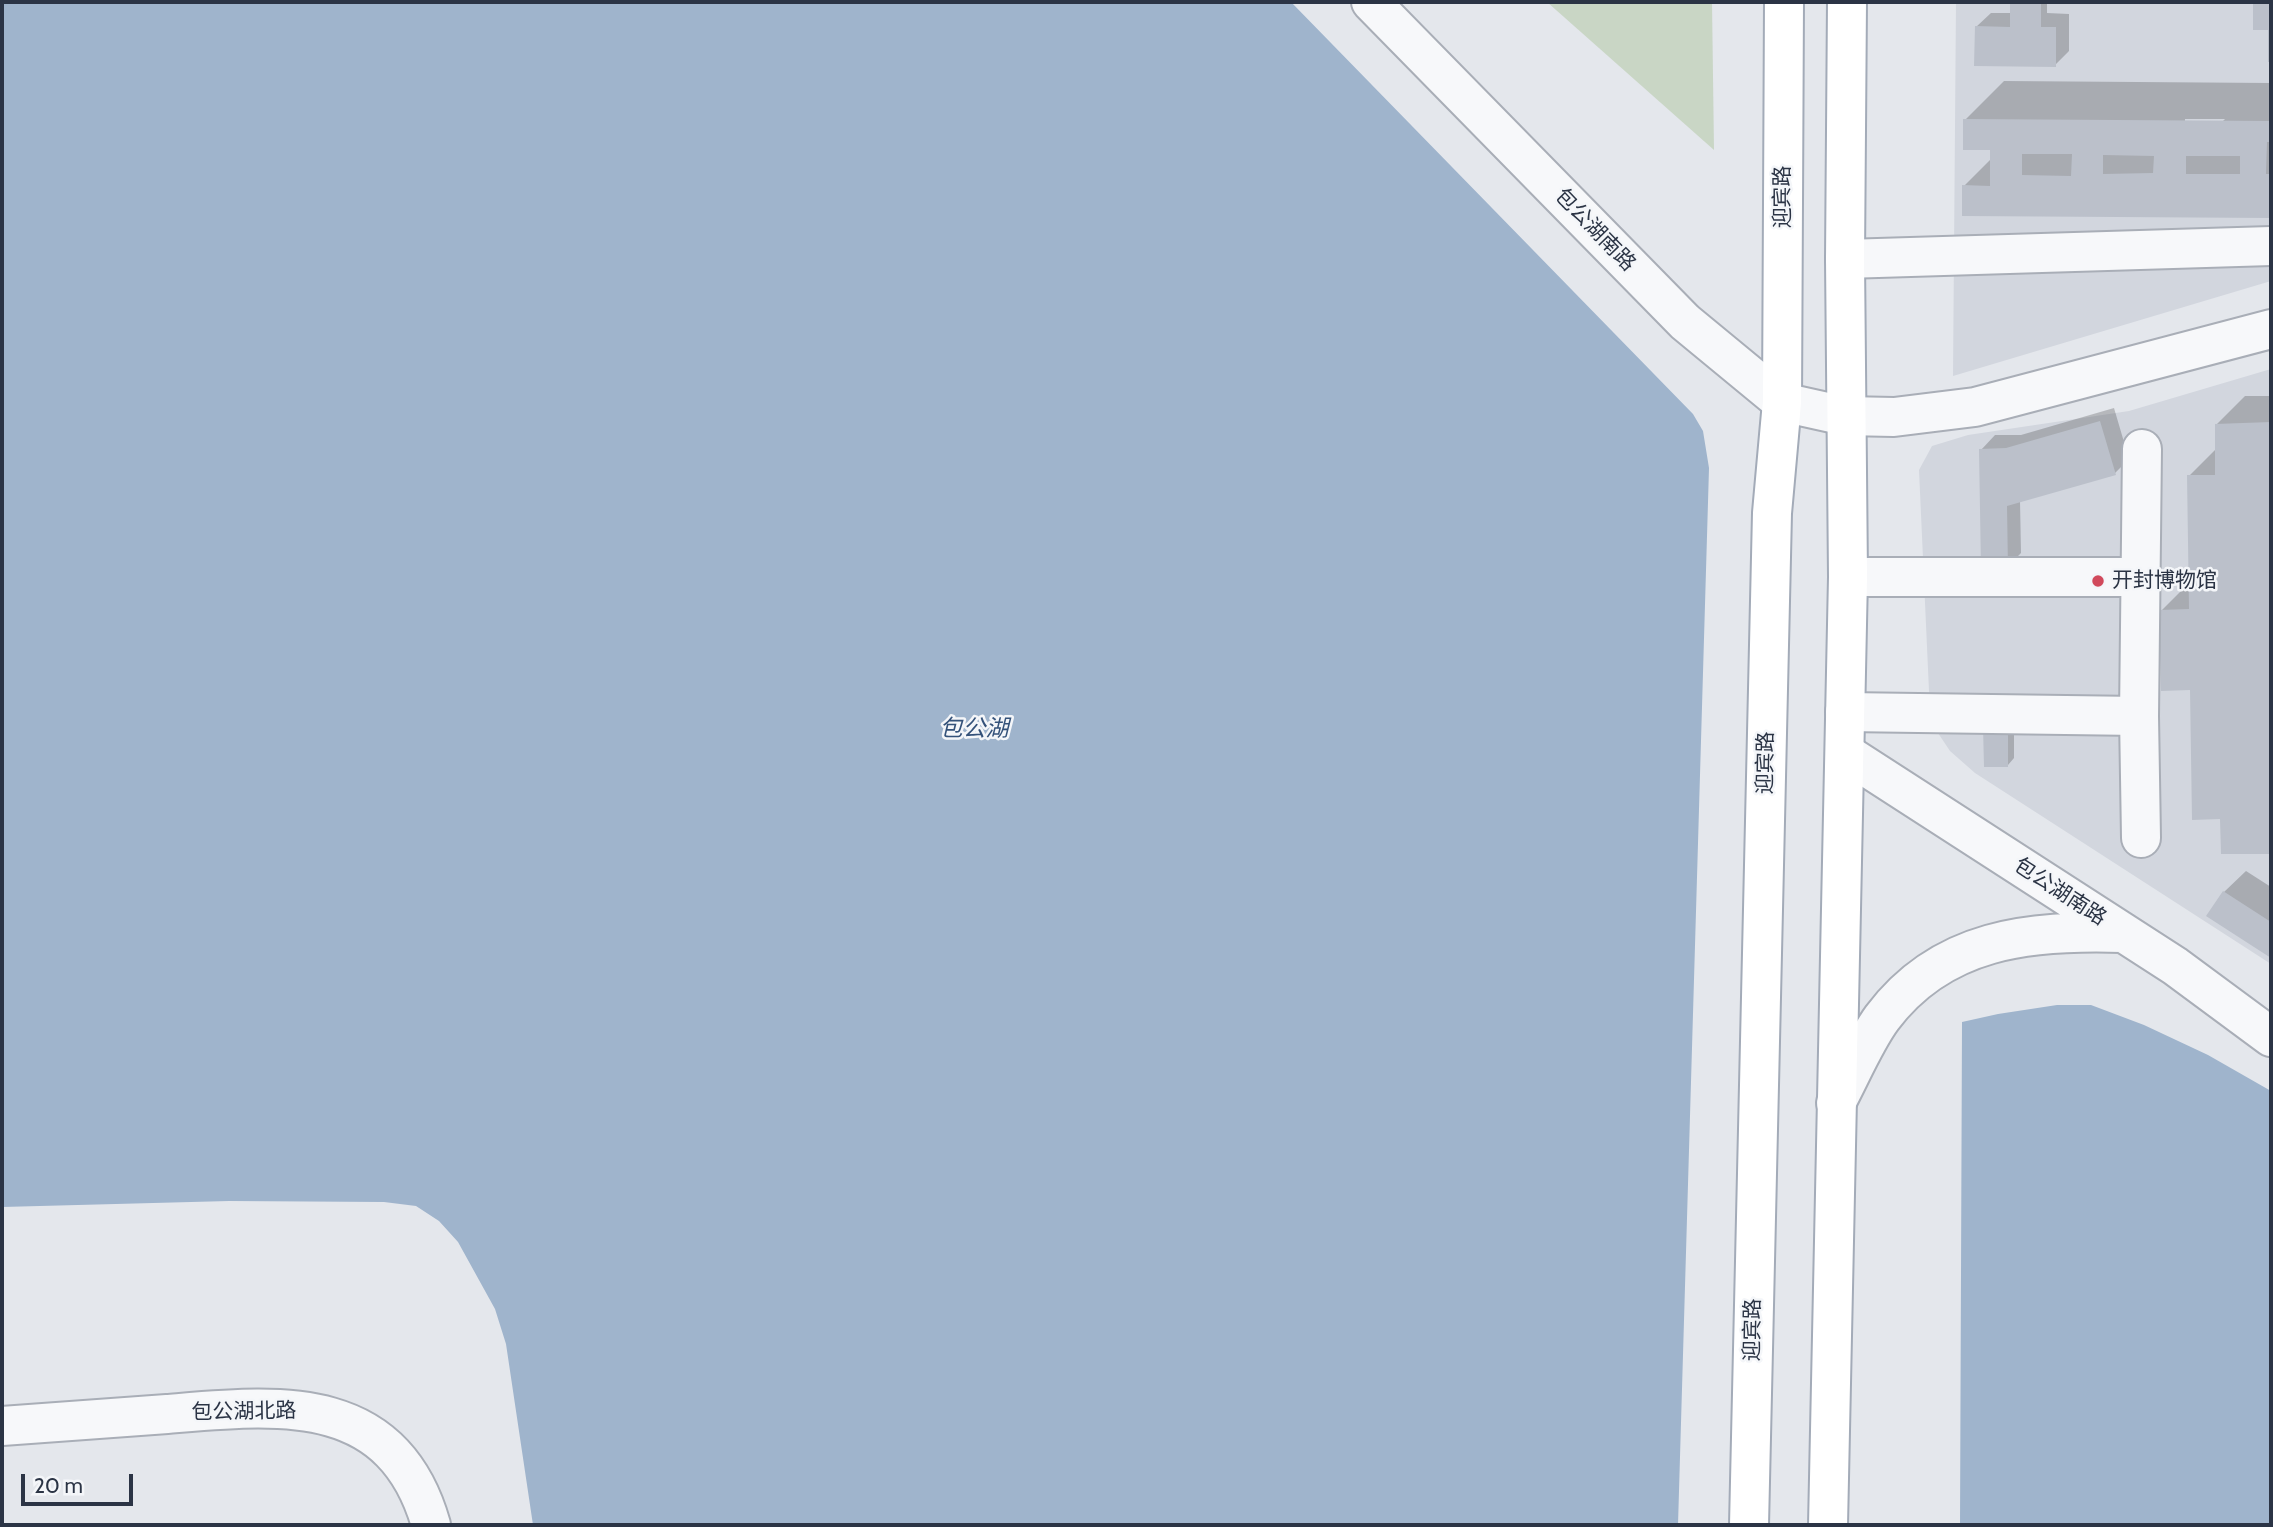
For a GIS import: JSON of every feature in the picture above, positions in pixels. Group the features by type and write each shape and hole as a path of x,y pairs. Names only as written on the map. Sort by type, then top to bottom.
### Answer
{"main road":[{"name":"迎宾路","path":"1749,1525 1772,513 1782,402 1784,2"},
{"path":"1828,1525 1848,577 1845,416 1847,2"}],"street":[{"name":"包公湖南路","path":"1371,2 1685,322 1782,402 1845,416 1894,417 1975,407 2271,329"},
{"path":"1845,258 2271,246"},
{"path":"2141,838 2139,716 2142,449"},
{"path":"1848,577 2141,577"},
{"path":"1845,712 2139,716"},
{"name":"包公湖南路","path":"1844,753 2175,966 2271,1037"},
{"path":"1836,1103 1881,1019 1913,984 1944,965 1983,945 2028,935 2066,931 2122,933"},
{"name":"包公湖北路","path":"2,1426 249,1407 323,1414 359,1429 386,1447 407,1472 418,1492 430,1525"}],"shaded area":[{"path":"1956,2 2271,2 2271,281 1953,376"},
{"name":"开封博物馆","path":"2271,369 2271,964 1975,773 1950,751 1938,733 1929,691 1919,470 1932,446 1968,435 2129,411"}],"green space":[{"path":"1547,2 1712,2 1714,150"}],"water":[{"name":"包公湖","path":"2,2 1291,2 1693,414 1703,431 1709,468 1678,1525 533,1525 506,1344 495,1309 458,1242 439,1221 416,1206 384,1202 229,1201 2,1207"},
{"path":"2057,1005 2091,1005 2144,1025 2208,1055 2271,1091 2271,1525 1960,1525 1962,1022"}],"building":[{"path":"2010,2 2041,2 2041,27 2056,27 2056,67 1974,66 1975,26 2010,27"},
{"path":"2253,2 2271,2 2271,62 2268,62 2268,30 2253,30"},
{"path":"1963,119 2271,121 2266,174 2271,174 2271,218 1962,216 1962,185 1990,186 1990,150 1963,150","holes":["2022,154 2072,154 2071,176 2022,175","2103,155 2154,156 2153,173 2103,174","2186,156 2240,156 2240,174 2186,174"]},
{"path":"2100,421 2116,475 2007,506 2008,569 1981,570 1979,449 2006,448"},
{"path":"2271,422 2271,854 2221,854 2220,819 2192,820 2190,690 2161,691 2159,610 2189,609 2187,475 2215,475 2215,424"},
{"path":"1983,726 2008,726 2008,767 1984,767"},
{"path":"2223,891 2271,922 2271,958 2206,916"}],"place":[{"name":"开封博物馆","path":"2098,581"}]}
